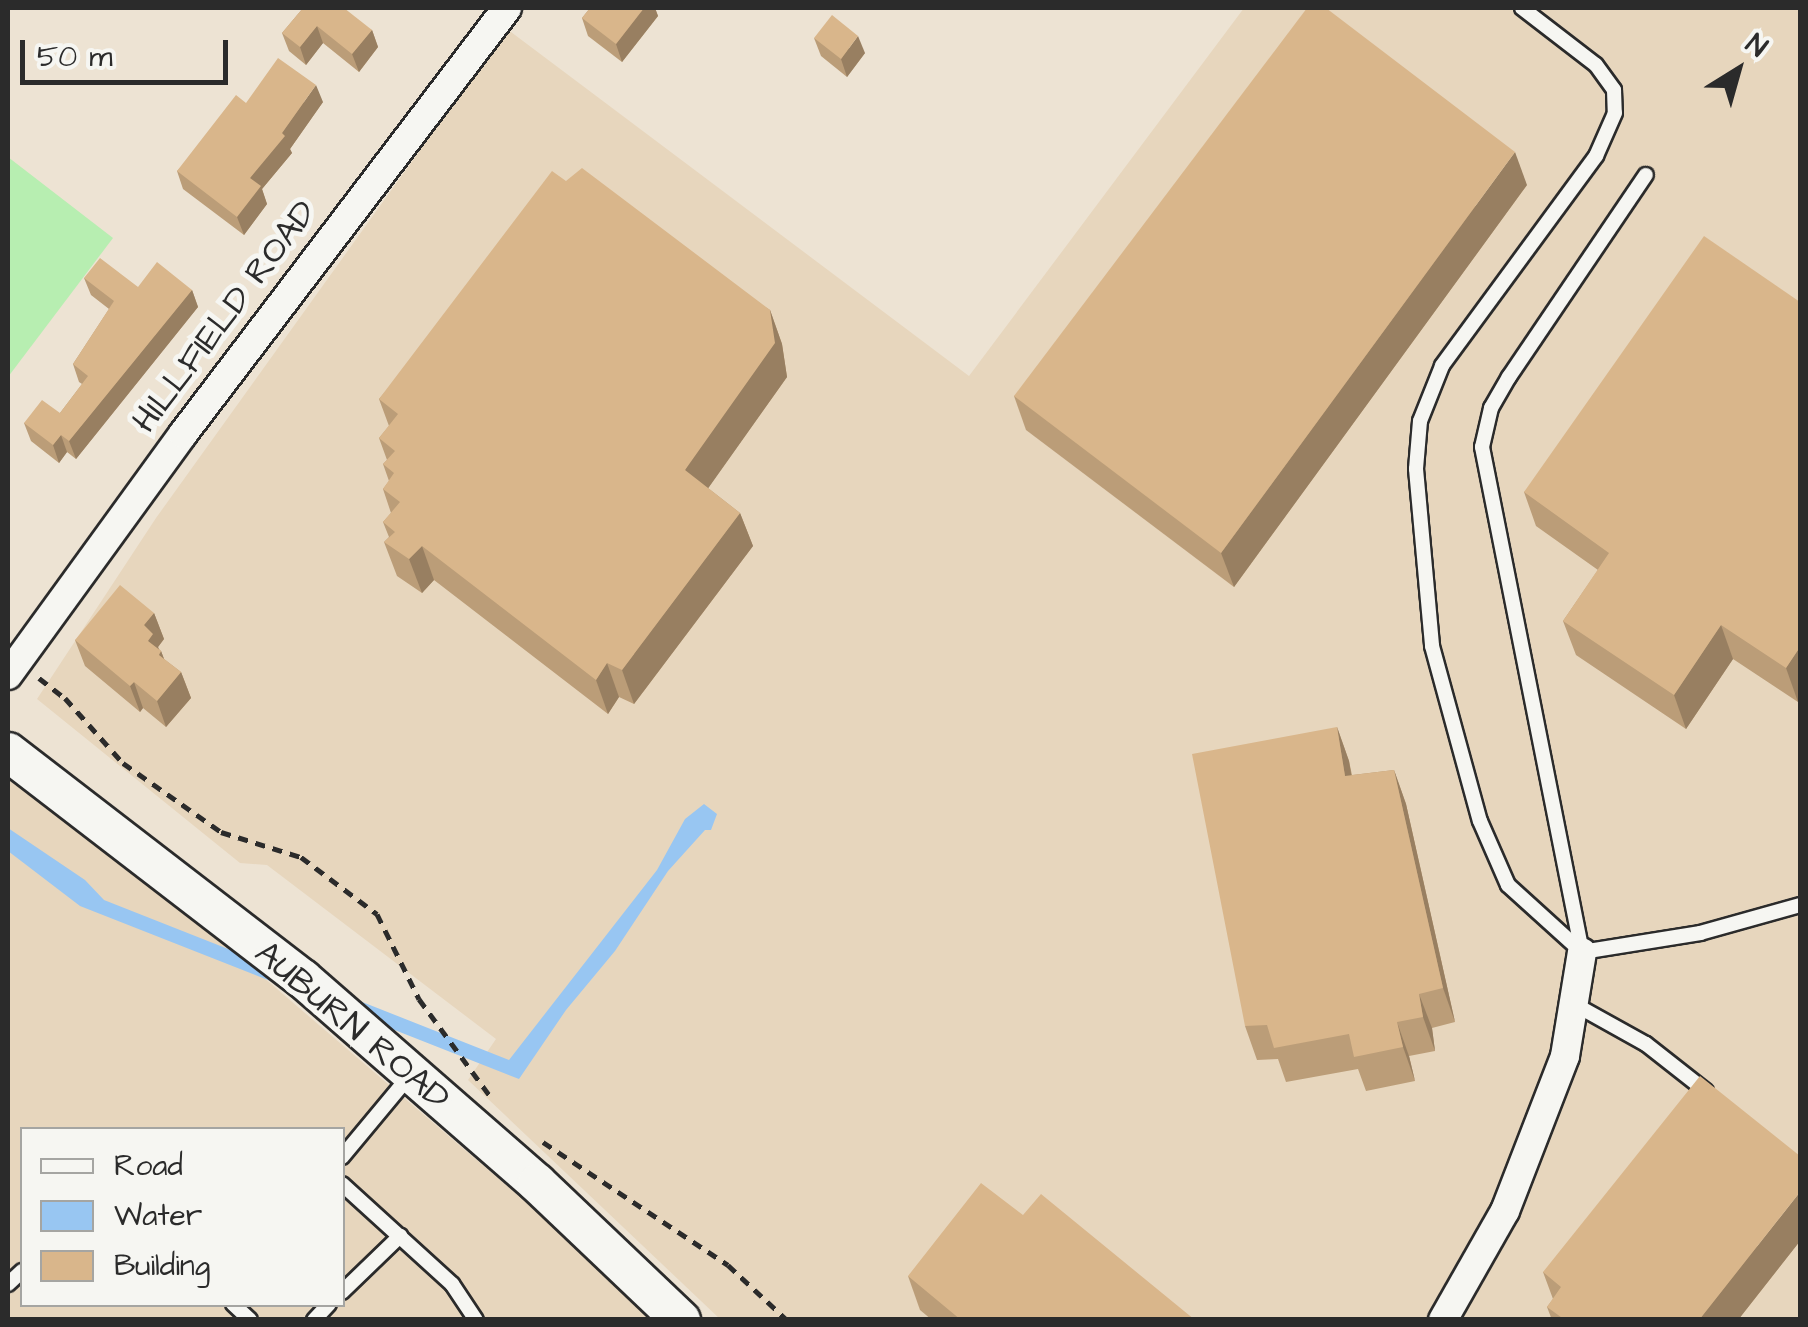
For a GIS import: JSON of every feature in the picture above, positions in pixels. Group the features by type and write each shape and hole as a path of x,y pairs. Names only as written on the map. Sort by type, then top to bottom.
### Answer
{"main road":[{"name":"AUBURN ROAD","path":"8,752 303,978 681,1320"}],"street":[{"name":"HILLFIELD ROAD","path":"12,669 206,403 507,8"},
{"path":"1443,1320 1505,1211 1565,1056 1582,952"}],"lane":[{"path":"1522,8 1596,65 1614,90 1615,113 1596,156 1442,366 1420,420 1416,469 1432,646 1480,821 1508,885 1582,952"},
{"path":"1582,952 1482,447 1491,408 1646,175"},
{"path":"1582,952 1700,933 1800,905"},
{"path":"1574,1004 1646,1044 1723,1104"},
{"path":"345,1153 412,1074"},
{"path":"345,1187 452,1284 476,1320"},
{"path":"345,1289 400,1236"}],"path":[{"path":"12,669 65,698 123,763 221,832 301,857 377,914 419,998 506,1115"},
{"path":"532,1134 728,1265 787,1320"}],"shaded area":[{"path":"1244,8 1800,8 1800,1319 720,1319 468,1080 496,1039 267,865 240,863 37,699 156,518 507,29 969,376"},
{"path":"8,777 208,930 541,1215 653,1319 8,1319"}],"green space":[{"path":"8,157 113,238 8,377"}],"water":[{"path":"704,804 717,814 711,830 705,830 668,871 615,951 566,1010 519,1079 80,906 8,851 8,828 85,880 104,900 509,1060 657,870 685,819"}],"building":[{"path":"303,8 344,8 372,30 352,54 317,26 300,47 282,33"},
{"path":"590,8 644,8 616,44 582,18"},
{"path":"1307,8 1326,8 1515,152 1221,553 1014,396"},
{"path":"832,15 858,36 841,59 814,38"},
{"path":"278,58 316,85 282,133 285,136 250,178 261,186 237,217 177,171 236,95 246,103"},
{"path":"582,168 770,310 775,343 685,470 740,513 622,670 607,663 596,680 422,546 409,559 384,542 395,532 383,522 400,502 383,489 394,473 383,464 395,451 379,438 398,414 379,399 552,171 566,181"},
{"path":"1704,236 1800,302 1800,647 1786,668 1721,625 1674,695 1563,621 1609,553 1524,492"},
{"path":"100,258 138,287 157,262 192,290 69,441 61,435 53,445 24,423 42,400 60,413 88,376 73,364 114,301 84,278"},
{"path":"120,585 154,613 144,625 153,634 148,641 181,672 157,701 134,682 130,686 75,640"},
{"path":"1337,727 1345,776 1394,770 1443,988 1419,994 1423,1017 1397,1022 1403,1047 1354,1057 1349,1034 1274,1048 1267,1025 1245,1026 1192,754"},
{"path":"1700,1076 1800,1156 1800,1192 1699,1320 1565,1320 1547,1307 1561,1287 1543,1272"},
{"path":"981,1183 1023,1215 1041,1194 1195,1320 961,1320 908,1276"}]}
